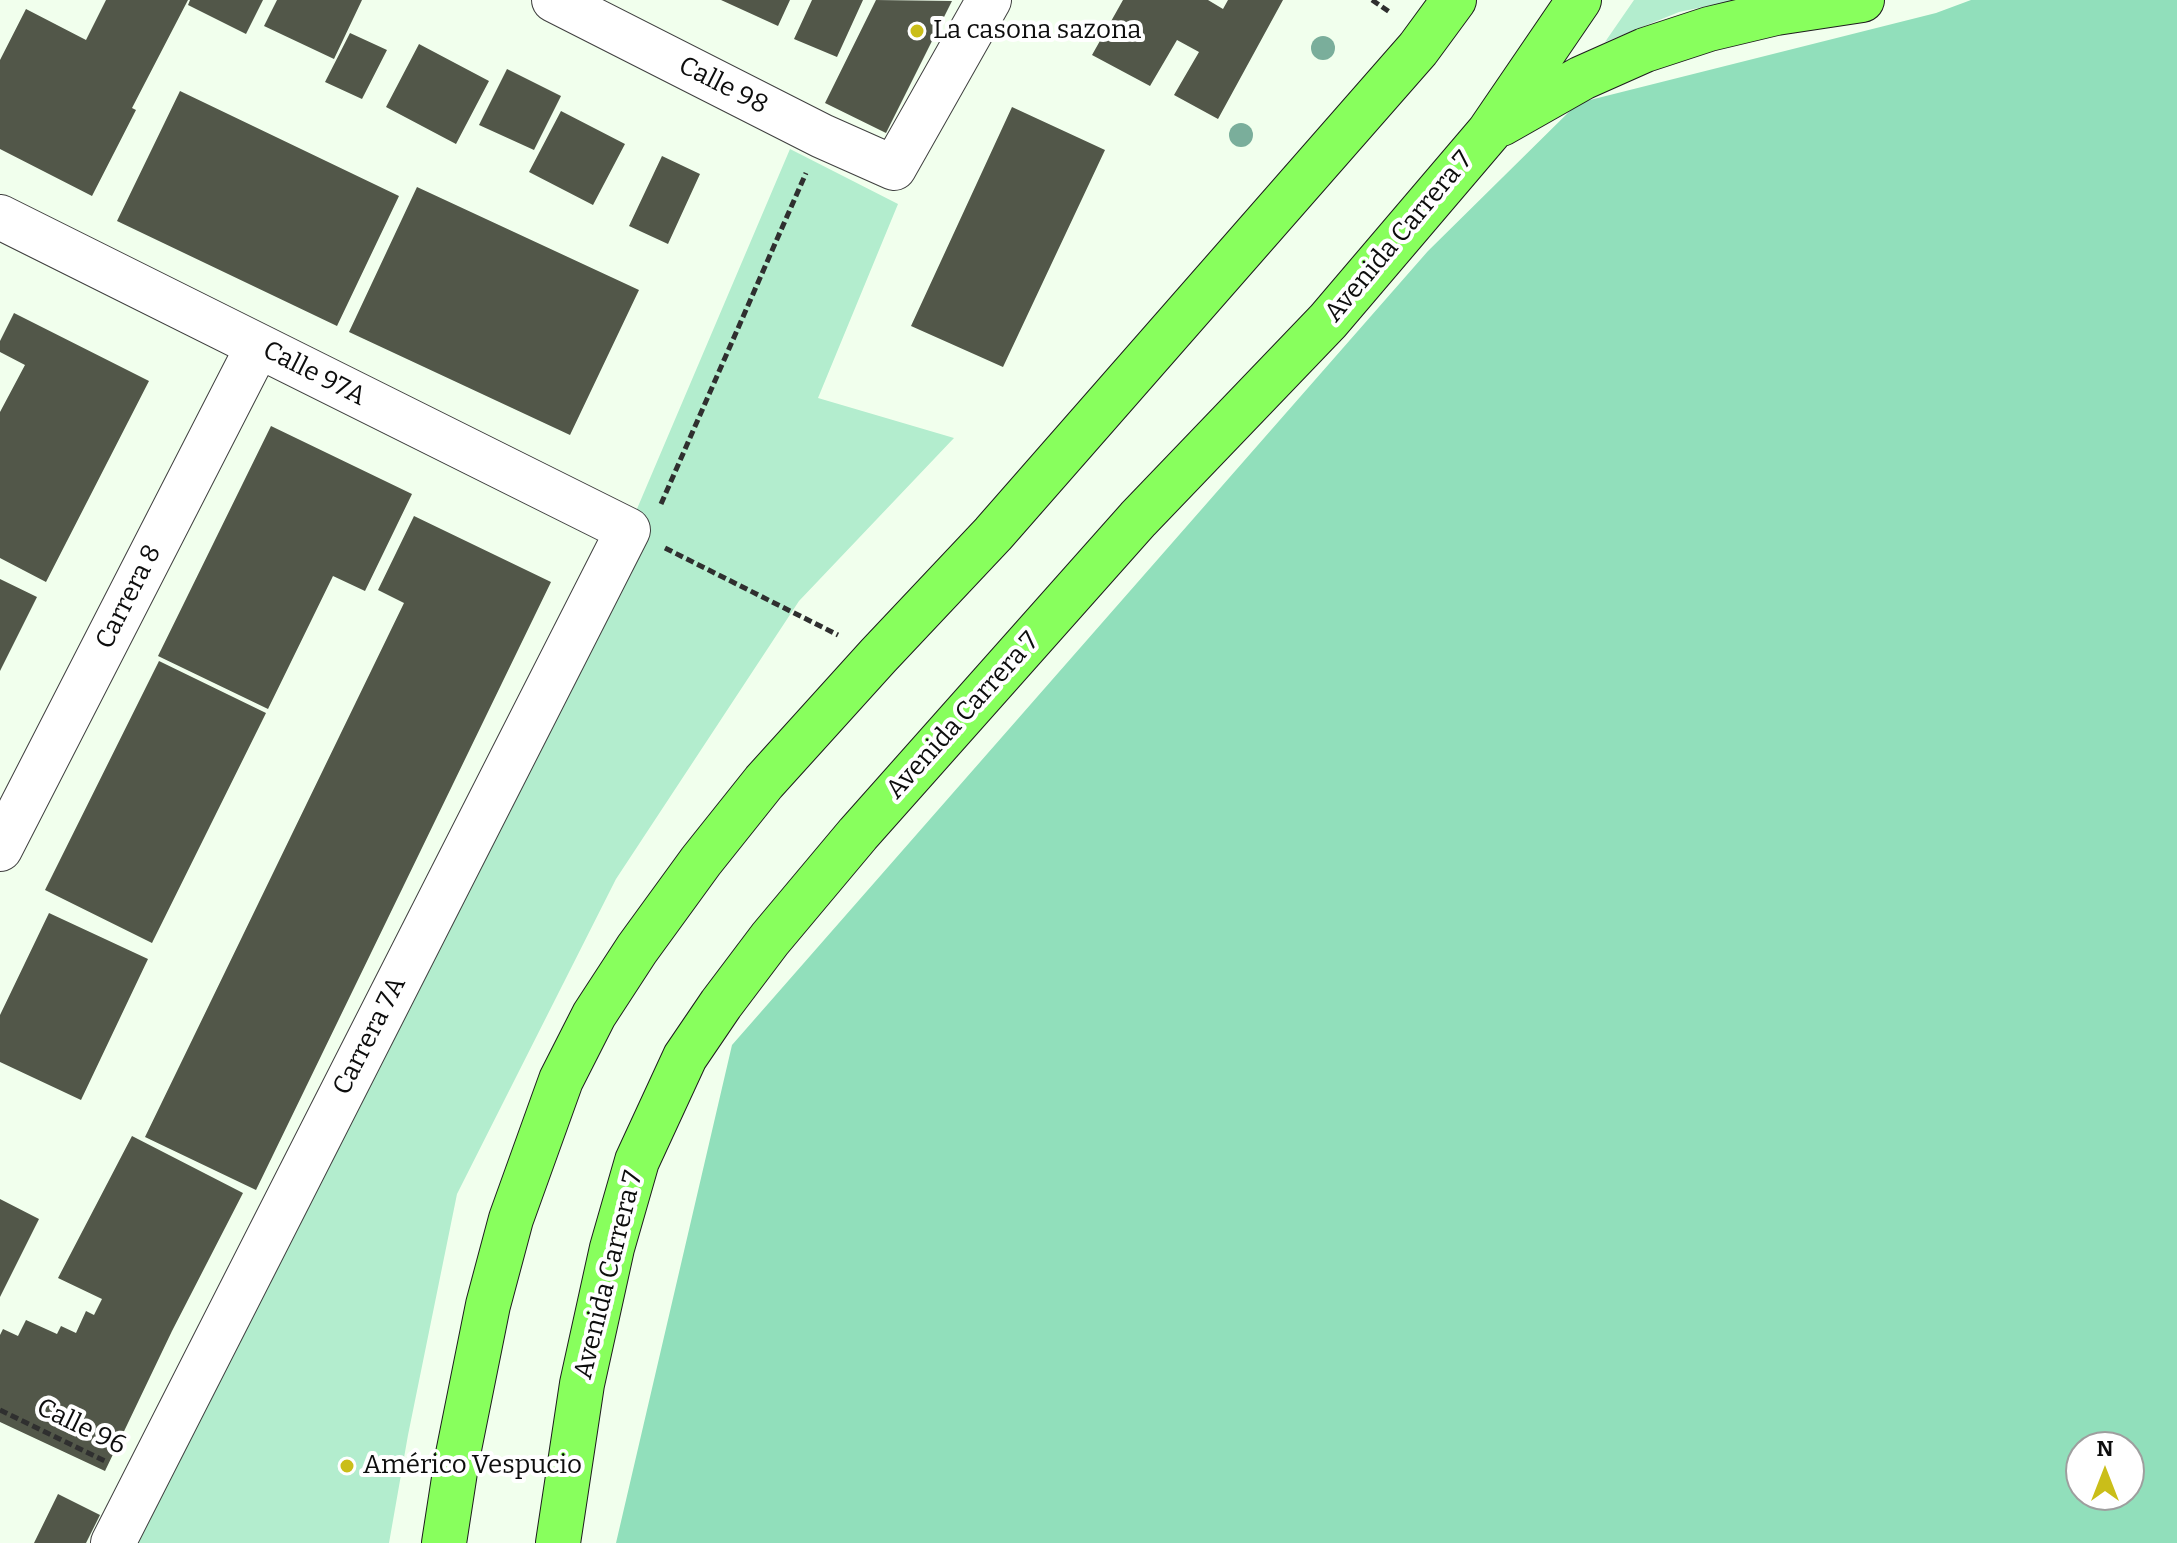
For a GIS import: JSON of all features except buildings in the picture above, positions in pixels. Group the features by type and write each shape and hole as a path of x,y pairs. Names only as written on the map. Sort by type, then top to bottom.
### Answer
{"main road":[{"path":"444,1543 457,1459 488,1305 511,1219 561,1080 594,1015 637,949 764,782 993,534 1418,49 1454,0"},
{"name":"Avenida Carrera 7","path":"558,1543 582,1384 612,1248 637,1161 685,1057 770,939 858,834 1138,519 1328,321 1489,132 1579,0"},
{"path":"1489,132 1558,91 1645,50 1709,29 1776,13 1862,0"}],"street":[{"name":"Calle 98","path":"554,0 822,136 894,168 989,0"},
{"name":"Calle 97A","path":"0,217 258,346 649,528"},
{"name":"Carrera 8","path":"0,849 258,346"},
{"name":"Carrera 7A","path":"113,1543 649,528"}],"path":[{"path":"822,136 649,528 878,656"},
{"name":"Calle 96","path":"0,1410 144,1480"}],"green space":[{"path":"1634,0 1737,0 1679,12 1605,42"},
{"path":"1971,0 2177,0 2177,1543 616,1543 732,1045 1428,251 1578,103 1936,13"},
{"path":"790,149 898,204 818,398 954,438 799,601 616,879 457,1194 389,1543 113,1543 628,530"}],"place":[{"name":"La casona sazona","path":"917,31"},
{"name":"Américo Vespucio","path":"347,1466"}]}
